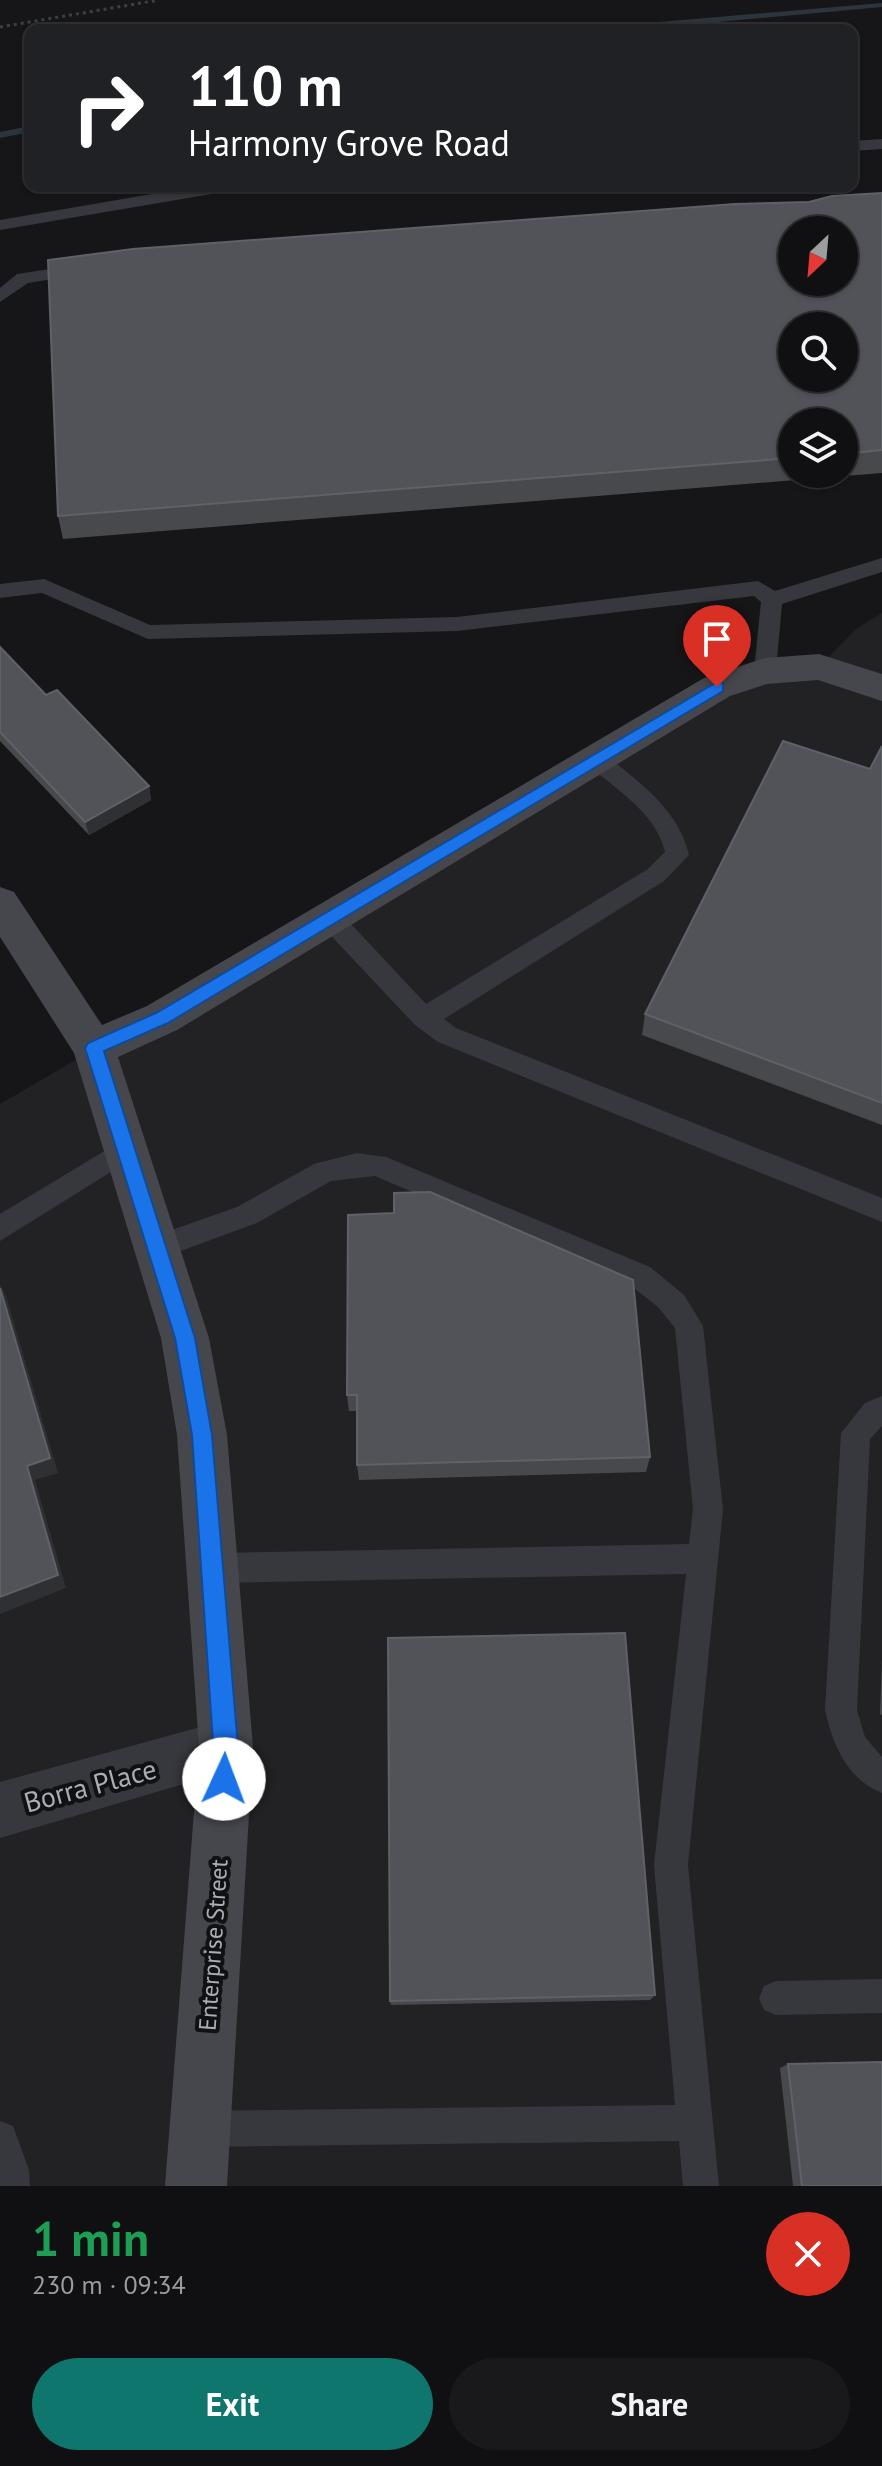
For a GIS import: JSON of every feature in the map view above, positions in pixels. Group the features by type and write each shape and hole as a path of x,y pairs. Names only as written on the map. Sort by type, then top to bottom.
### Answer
{"street":[{"path":"94,1048 162,1018 717,687 765,671 819,667 882,688"},
{"name":"Enterprise Street","path":"0,903 94,1048 159,1247 185,1338 200,1421 226,1747 196,2186"},
{"name":"Borra Place","path":"0,1810 226,1747"}],"lane":[{"path":"858,146 882,144"},
{"path":"0,225 194,192"},
{"path":"0,297 23,278 97,267"},
{"path":"772,600 882,565"},
{"path":"0,591 44,586 148,632 457,624 758,588 772,600"},
{"path":"765,671 772,600"},
{"path":"424,1018 656,875 677,855 672,831 596,759"},
{"path":"329,917 424,1018 447,1035 882,1210"},
{"path":"0,1229 126,1149"},
{"path":"159,1247 244,1216 333,1166 355,1162 377,1165 640,1276 670,1298 689,1326 708,1509 671,1865 701,2186"},
{"path":"882,1410 856,1433 841,1710 847,1742 870,1769 882,1777"},
{"path":"214,1568 703,1559"},
{"path":"776,1998 882,1996"},
{"path":"200,2129 695,2123"},
{"path":"0,2139 11,2170 12,2186"}],"path":[{"path":"0,27 159,0"}],"shaded area":[{"path":"882,613 882,2186 0,2186 0,1104 717,687 819,667 856,629"}],"building":[{"path":"882,193 882,450 858,453 858,408 778,408 778,459 58,516 48,260 133,249 735,204 809,202 832,196"},
{"path":"0,647 46,695 57,690 149,786 85,822 0,732"},
{"path":"783,741 870,769 882,746 882,1103 645,1014"},
{"path":"430,1192 633,1280 650,1457 357,1465 357,1395 347,1395 348,1215 394,1213 394,1193"},
{"path":"0,1288 50,1458 27,1466 58,1575 0,1597"},
{"path":"625,1633 655,1995 390,2001 388,1638"},
{"path":"882,2062 882,2186 802,2186 788,2064"}],"waterway":[{"path":"668,24 882,5"},
{"path":"0,135 24,130"}],"route":[{"path":"224,1779 226,1747 214,1568 202,1435 185,1338 159,1247 94,1048 162,1018 717,687"}]}
